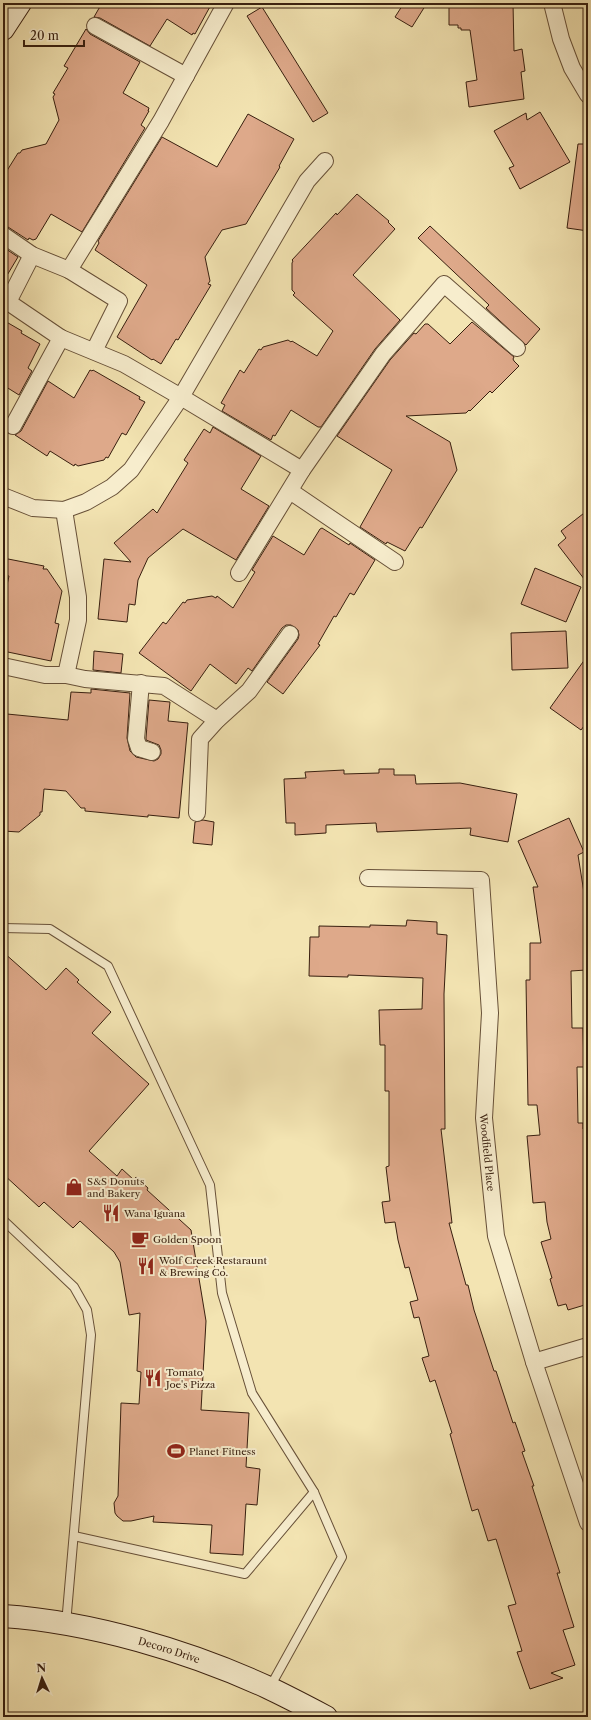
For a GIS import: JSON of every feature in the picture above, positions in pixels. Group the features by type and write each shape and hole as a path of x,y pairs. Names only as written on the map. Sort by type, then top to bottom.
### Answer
{"main road":[{"path":"3,29 20,3"},
{"name":"Decoro Drive","path":"3,1616 66,1625 118,1636 170,1650 269,1688 326,1717"}],"street":[{"path":"552,3 561,38 572,68 588,95"},
{"path":"69,270 160,121 223,8"},
{"path":"95,26 186,76"},
{"path":"3,496 33,508 64,510 86,502 112,487 131,470 181,396 307,182 325,161"},
{"path":"3,235 32,254 69,270 119,301 94,351"},
{"path":"32,254 8,302 61,338 124,364 181,396 302,470"},
{"path":"239,573 302,470 384,354 444,284 517,348"},
{"path":"13,426 61,338"},
{"path":"290,491 395,562"},
{"path":"64,510 78,597 78,620 66,675"},
{"path":"197,813 200,739 217,720 249,691 290,634"},
{"path":"3,666 45,675 66,675 85,679 164,686 217,720"},
{"path":"141,683 136,740 139,748 152,752"},
{"name":"Woodfield Place","path":"368,878 481,880 490,1013 484,1118 496,1236 534,1362 588,1523"},
{"path":"534,1362 588,1346"}],"lane":[{"path":"3,928 50,929 108,966 210,1185 222,1293 252,1393 314,1492 342,1557 269,1688"},
{"path":"3,1220 74,1286 87,1310 91,1336 66,1625"},
{"path":"74,1536 245,1574 314,1492"}],"building":[{"path":"102,3 212,3 195,34 193,33 192,35 167,19 150,46 100,18 94,17"},
{"path":"404,3 427,3 412,27 395,17"},
{"path":"513,3 514,51 522,49 525,71 521,72 524,99 469,107 466,82 477,80 470,30 461,30 461,28 458,28 458,25 449,25 449,4"},
{"path":"262,7 328,113 313,122 247,16"},
{"path":"86,29 90,34 140,62 123,93 149,108 149,111 141,125 145,128 82,232 51,214 36,239 33,240 29,238 28,240 8,227 3,226 3,177 18,153 22,150 46,144 59,120 53,97 55,94 53,93 68,68 64,66"},
{"path":"540,112 570,162 520,189 509,168 514,166 494,131 526,113 527,120"},
{"path":"248,114 294,139 279,166 280,167 246,224 222,230 205,257 210,281 208,284 211,285 178,340 176,339 161,364 153,359 152,360 117,337 147,285 95,250 99,243 98,241 162,137 217,167"},
{"path":"578,144 588,144 588,231 567,228"},
{"path":"357,194 389,221 388,222 395,229 353,275 400,320 375,349 321,427 318,427 291,410 271,440 222,411 225,405 221,403 240,370 244,373 259,349 261,350 263,347 288,340 317,356 333,331 293,295 295,293 292,290 292,260 336,213 337,215"},
{"path":"430,226 540,329 526,345 486,308 489,305 418,238"},
{"path":"3,247 18,257 3,282"},
{"path":"3,320 40,344 28,368 32,371 19,395 3,385"},
{"path":"472,322 514,357 514,361 519,366 492,393 490,391 470,411 469,410 466,413 406,416 450,442 457,470 422,528 420,527 405,551 387,542 386,544 360,527 392,470 337,436 390,360 414,333 416,334 425,324 428,324 450,344"},
{"path":"90,370 93,370 140,397 139,399 145,402 126,435 122,433 108,458 106,457 104,460 78,466 75,464 74,466 50,451 47,456 15,435 21,431 48,381 74,398"},
{"path":"213,427 261,456 241,489 269,506 236,560 183,529 148,558 138,580 135,605 129,604 127,622 98,619 104,559 131,562 114,543 153,509 157,513 188,463 184,460 204,429 210,433"},
{"path":"588,510 588,584 558,545 566,538 561,531"},
{"path":"322,528 349,545 350,543 375,560 354,595 350,593 336,617 334,616 318,644 320,645 283,694 267,682 298,639 298,630 291,625 286,625 282,628 252,671 248,668 236,684 210,664 191,691 139,653 163,622 166,624 183,602 185,603 187,600 212,596 216,598 217,596 233,608 255,572 252,570 273,536 304,555"},
{"path":"3,558 44,566 43,569 47,569 62,591 55,623 59,624 51,661 3,651 3,603 9,576 3,575"},
{"path":"535,568 581,587 566,622 521,604"},
{"path":"566,631 568,668 512,670 511,633"},
{"path":"94,651 123,654 121,673 93,670"},
{"path":"588,655 588,721 581,730 550,708"},
{"path":"91,689 130,693 127,738 130,751 136,757 154,761 158,759 161,754 159,745 146,740 149,700 170,702 168,721 188,723 179,818 148,815 148,817 85,811 85,808 81,808 66,791 44,789 42,812 40,812 40,815 19,832 3,831 3,715 7,714 68,720 71,692 91,693"},
{"path":"379,769 394,769 394,775 415,775 416,784 460,783 517,794 508,842 470,835 471,828 377,832 376,823 326,825 326,833 295,835 295,823 286,823 284,779 306,778 305,772 344,770 344,774 379,773"},
{"path":"569,818 584,852 578,855 588,918 585,918 586,970 571,971 572,1028 583,1028 584,1067 577,1067 578,1123 583,1123 583,1129 588,1128 588,1150 585,1150 588,1191 588,1304 568,1310 566,1304 558,1306 550,1279 552,1278 541,1242 551,1239 547,1222 545,1202 533,1203 527,1136 540,1135 537,1105 528,1105 526,980 530,980 530,943 541,943 533,887 538,887 518,841"},
{"path":"203,820 214,822 212,845 193,843 195,822"},
{"path":"407,920 437,922 437,934 447,935 444,994 445,1129 441,1129 452,1223 449,1223 466,1285 468,1285 474,1310 494,1371 496,1371 513,1423 515,1422 525,1451 522,1452 534,1486 532,1486 560,1573 557,1573 574,1627 563,1630 575,1665 551,1673 563,1678 530,1689 517,1652 522,1651 508,1606 516,1604 496,1539 488,1541 478,1509 472,1511 450,1434 452,1433 435,1380 430,1382 422,1358 429,1356 419,1317 414,1318 410,1302 418,1300 409,1267 405,1268 395,1222 385,1223 382,1202 390,1201 386,1167 389,1166 389,1091 385,1091 385,1045 380,1045 379,1010 422,1009 423,978 348,975 348,977 309,976 310,937 319,937 319,926 406,926"},
{"path":"3,952 46,990 66,968 79,980 77,982 111,1012 92,1033 149,1084 89,1151 117,1176 122,1169 134,1180 136,1177 148,1188 147,1190 191,1230 206,1321 201,1410 249,1413 246,1467 260,1469 257,1505 246,1504 243,1555 210,1553 212,1525 153,1522 154,1516 131,1521 123,1521 115,1513 114,1503 118,1496 121,1403 139,1404 141,1372 137,1371 140,1313 129,1315 120,1262 114,1252 80,1221 73,1228 44,1202 39,1207 3,1174"}],"place":[{"name":"S&S Donuts and Bakery","path":"74,1187"},
{"name":"Wana Iguana","path":"111,1213"},
{"name":"Golden Spoon","path":"140,1239"},
{"name":"Wolf Creek Restaraunt & Brewing Co.","path":"146,1266"},
{"name":"Tomato Joe's Pizza","path":"153,1378"},
{"name":"Planet Fitness","path":"176,1451"}]}
